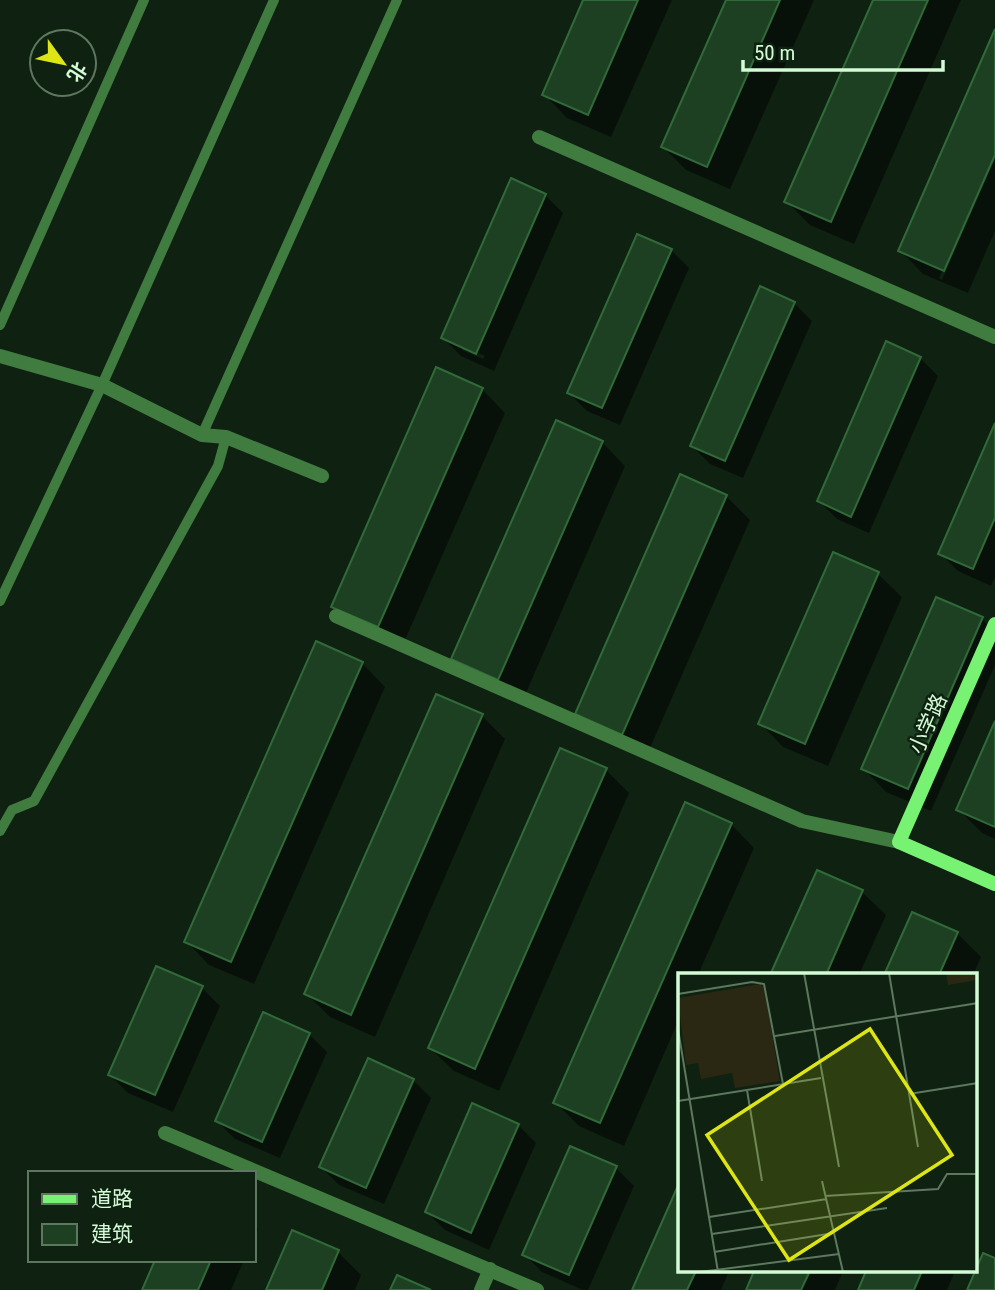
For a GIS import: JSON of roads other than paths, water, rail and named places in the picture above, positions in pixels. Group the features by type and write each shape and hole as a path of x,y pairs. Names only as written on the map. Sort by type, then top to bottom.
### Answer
{"street":[{"path":"539,137 995,337"},
{"path":"0,356 102,386 202,435 226,437 322,476"},
{"path":"335,617 802,821 899,842 995,884"},
{"name":"小学路","path":"899,842 995,624"},
{"path":"165,1133 256,1171"},
{"path":"256,1171 537,1290"},
{"path":"481,1290 490,1269"}],"lane":[{"path":"0,325 144,0"},
{"path":"0,601 102,386 274,0"},
{"path":"202,435 397,0"},
{"path":"0,831 12,810 34,801 218,466 226,437"}]}
